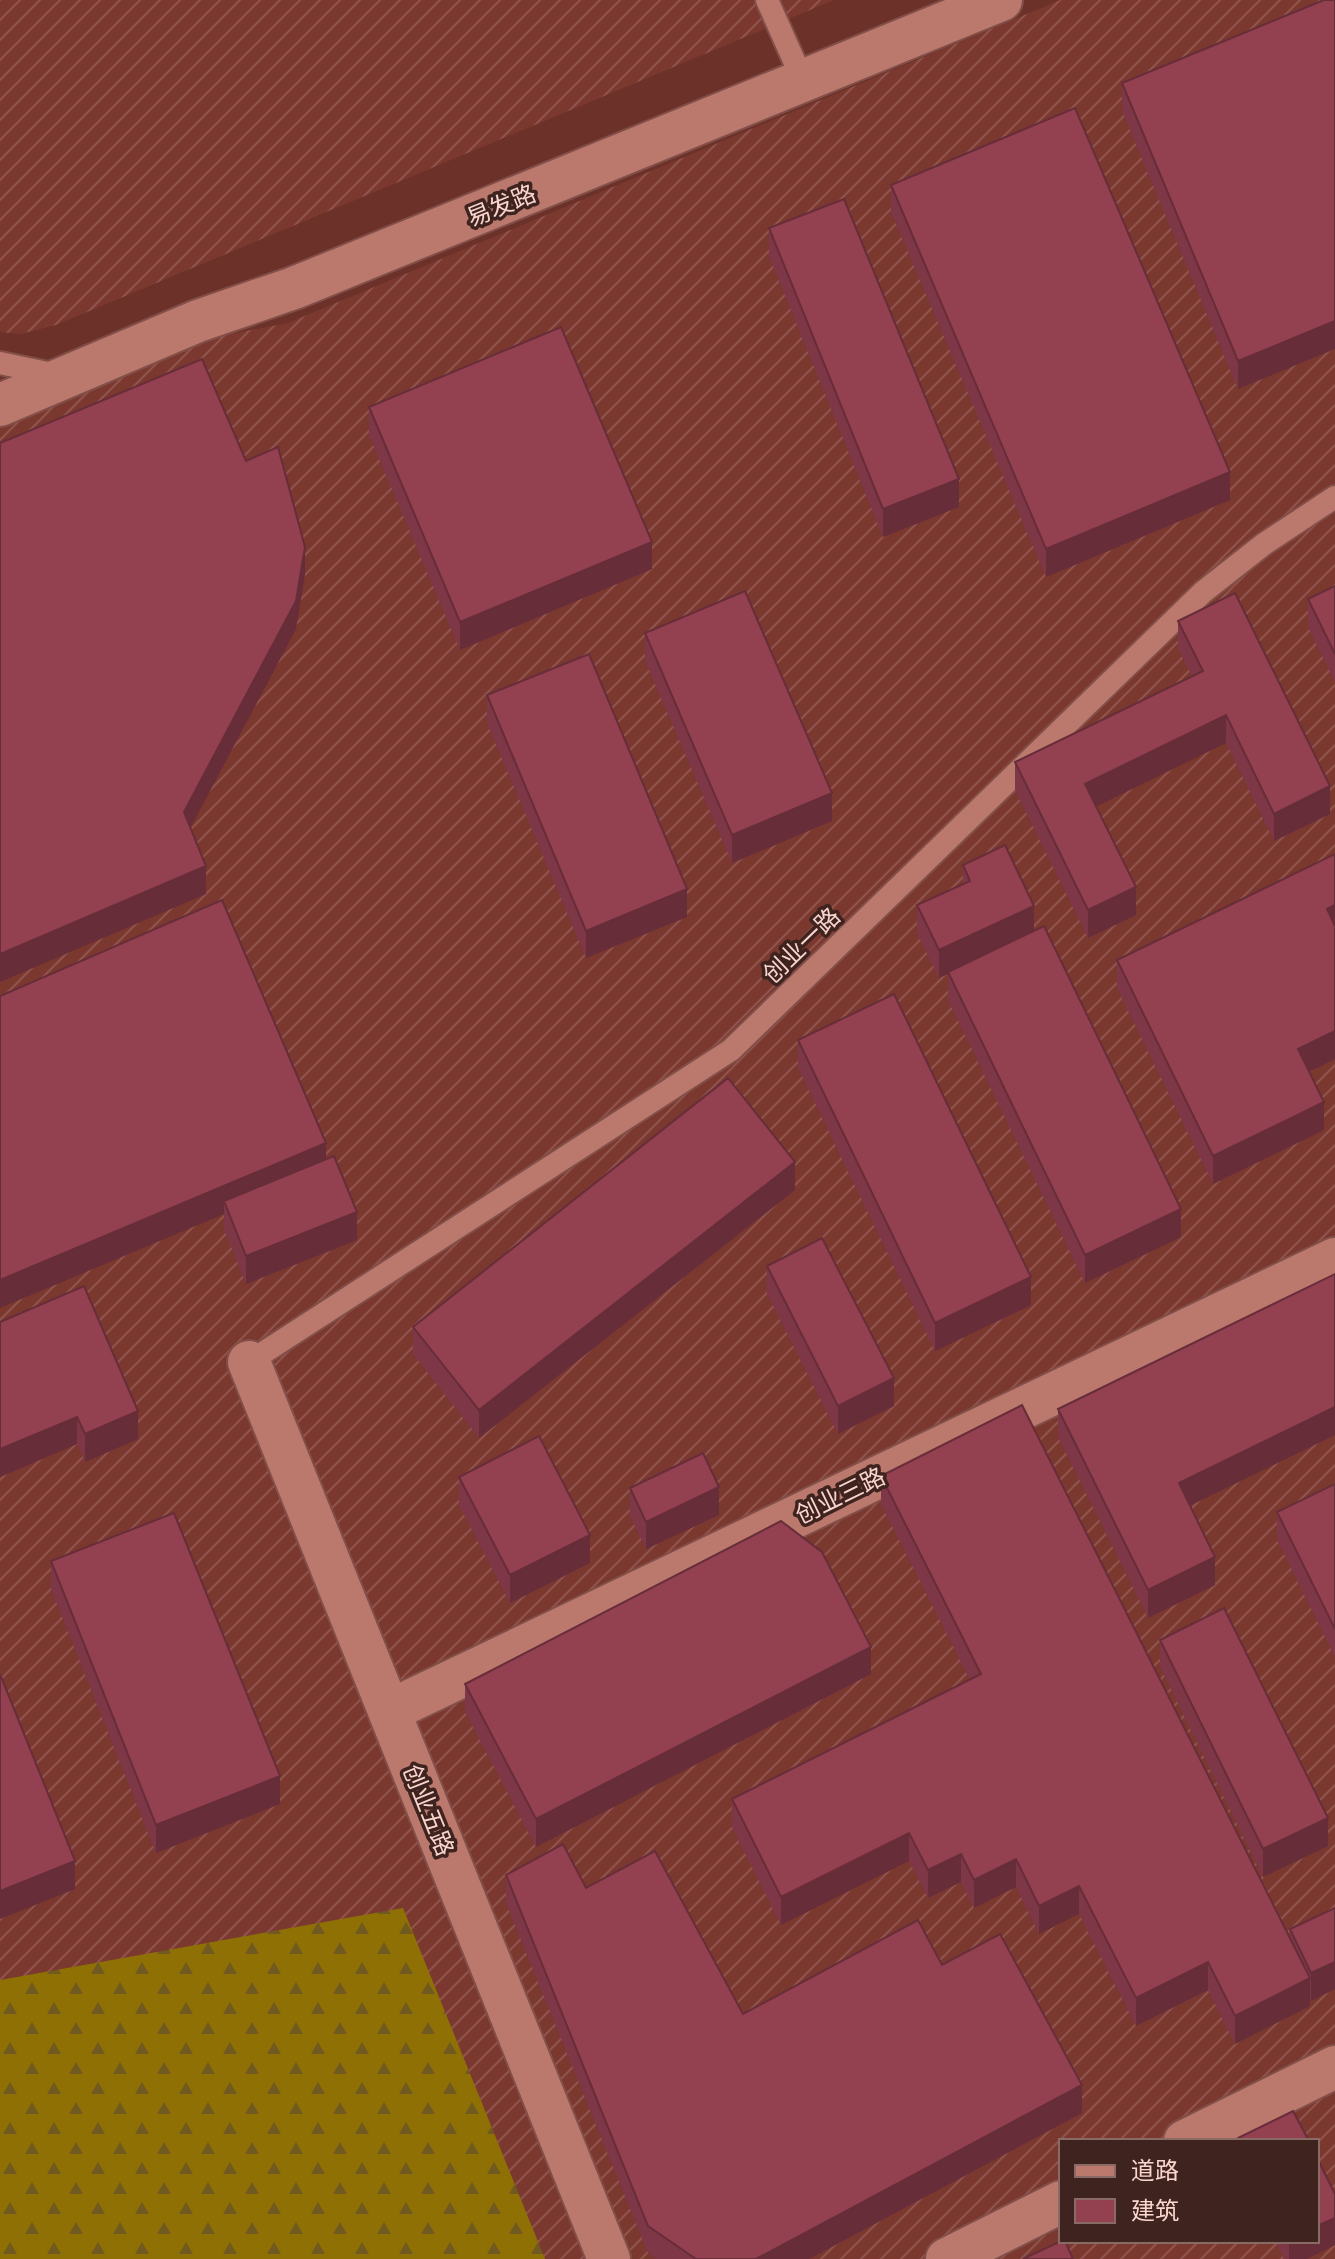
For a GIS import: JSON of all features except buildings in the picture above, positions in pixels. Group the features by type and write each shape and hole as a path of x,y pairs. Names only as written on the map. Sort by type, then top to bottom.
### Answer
{"street":[{"name":"易发路","path":"0,405 62,376 198,321 294,288 804,83 1001,0"},
{"name":"创业三路","path":"389,1711 1335,1259"},
{"name":"创业五路","path":"249,1362 609,2259"},
{"path":"1189,2139 1335,2067"},
{"path":"947,2259 1059,2203"}],"lane":[{"path":"767,0 804,83"},
{"path":"0,363 62,376"},
{"name":"创业一路","path":"249,1362 731,1050 1179,613 1264,544 1335,497"}],"shaded area":[{"path":"0,0 834,0 56,325 21,334 0,332"},
{"path":"1060,0 1335,0 1335,2259 0,2259 0,423 204,339 288,323"}],"green space":[{"path":"403,1908 545,2259 0,2259 0,1980"}]}
